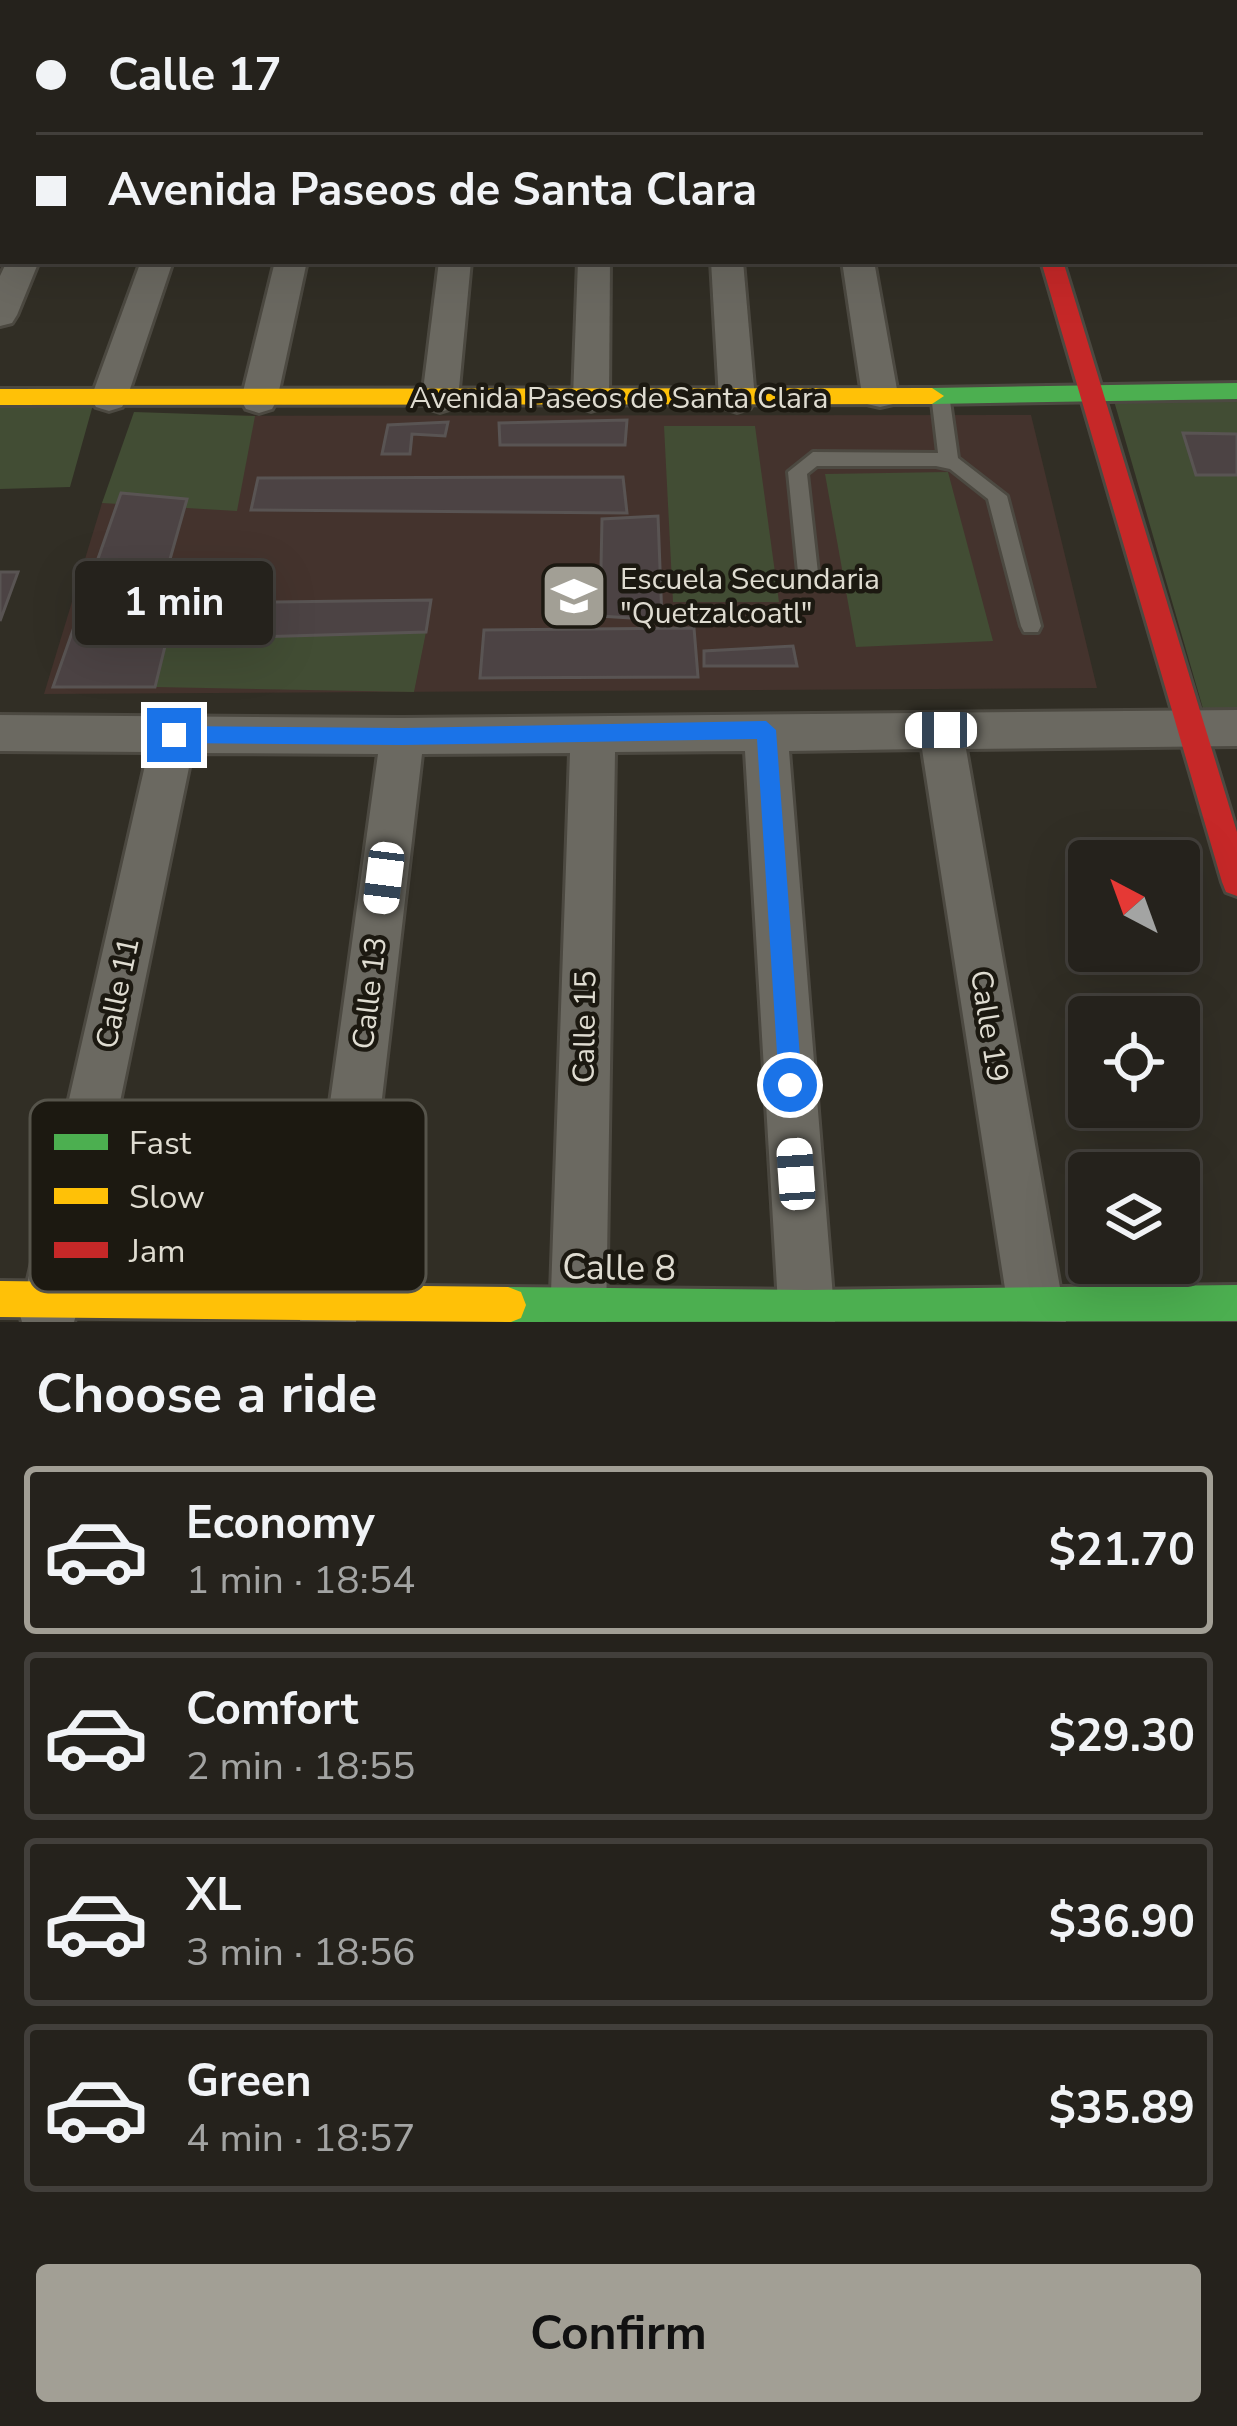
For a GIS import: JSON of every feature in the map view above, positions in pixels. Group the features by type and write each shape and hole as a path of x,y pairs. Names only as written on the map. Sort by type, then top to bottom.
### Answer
{"street":[{"path":"0,315 22,264"},
{"path":"110,398 156,264"},
{"path":"259,400 290,264"},
{"path":"440,399 455,264"},
{"path":"591,398 594,264"},
{"path":"727,264 737,399"},
{"path":"858,264 880,395"},
{"path":"1053,264 1237,882"},
{"name":"Avenida Paseos de Santa Clara","path":"0,397 737,399 1237,392"},
{"path":"0,735 1237,728"},
{"path":"766,730 806,1315"},
{"name":"Calle 19","path":"941,730 1036,1313"},
{"name":"Calle 15","path":"578,1312 592,732"},
{"name":"Calle 11","path":"95,1100 174,735"},
{"name":"Calle 13","path":"356,1100 402,736"},
{"name":"Calle 8","path":"0,1299 49,1311 806,1315 1036,1313 1237,1303"}],"lane":[{"path":"940,394 949,462"},
{"path":"809,582 797,472 802,464 813,459 949,462 997,496 1030,626"}],"shaded area":[{"name":"Escuela Secundaria \"Quetzalcoatl\"","path":"1031,415 1097,688 44,694 102,503 140,416"}],"green space":[{"path":"0,393 96,394 70,487 0,489"},
{"path":"1114,401 1237,402 1237,713 1204,712"},
{"path":"134,412 255,416 237,511 102,503"},
{"path":"664,426 755,426 779,602 673,602"},
{"path":"948,472 993,641 856,647 825,474"},
{"path":"426,632 414,692 155,687 167,638"}],"building":[{"path":"627,420 625,445 500,445 499,423"},
{"path":"448,422 445,436 412,434 410,454 382,454 388,425"},
{"path":"1183,433 1237,434 1237,475 1196,475"},
{"path":"623,477 627,513 251,510 258,478"},
{"path":"121,493 187,499 150,630 167,638 155,687 53,687"},
{"path":"658,516 662,620 600,616 602,519"},
{"path":"0,572 18,572 0,621"},
{"path":"431,600 426,632 189,639 199,603"},
{"path":"694,628 698,677 480,678 484,630"},
{"path":"793,646 797,666 704,666 704,651"}],"traffic: fast":[{"path":"932,396 1237,391"},
{"path":"508,1305 806,1308 1237,1303"}],"traffic: slow":[{"path":"0,397 932,396"},
{"path":"0,1299 508,1305"}],"traffic: jam":[{"path":"1053,264 1237,882"}],"place":[{"name":"Escuela Secundaria \"Quetzalcoatl\"","path":"574,596"}],"route":[{"path":"174,735 766,730 790,1085"}]}
